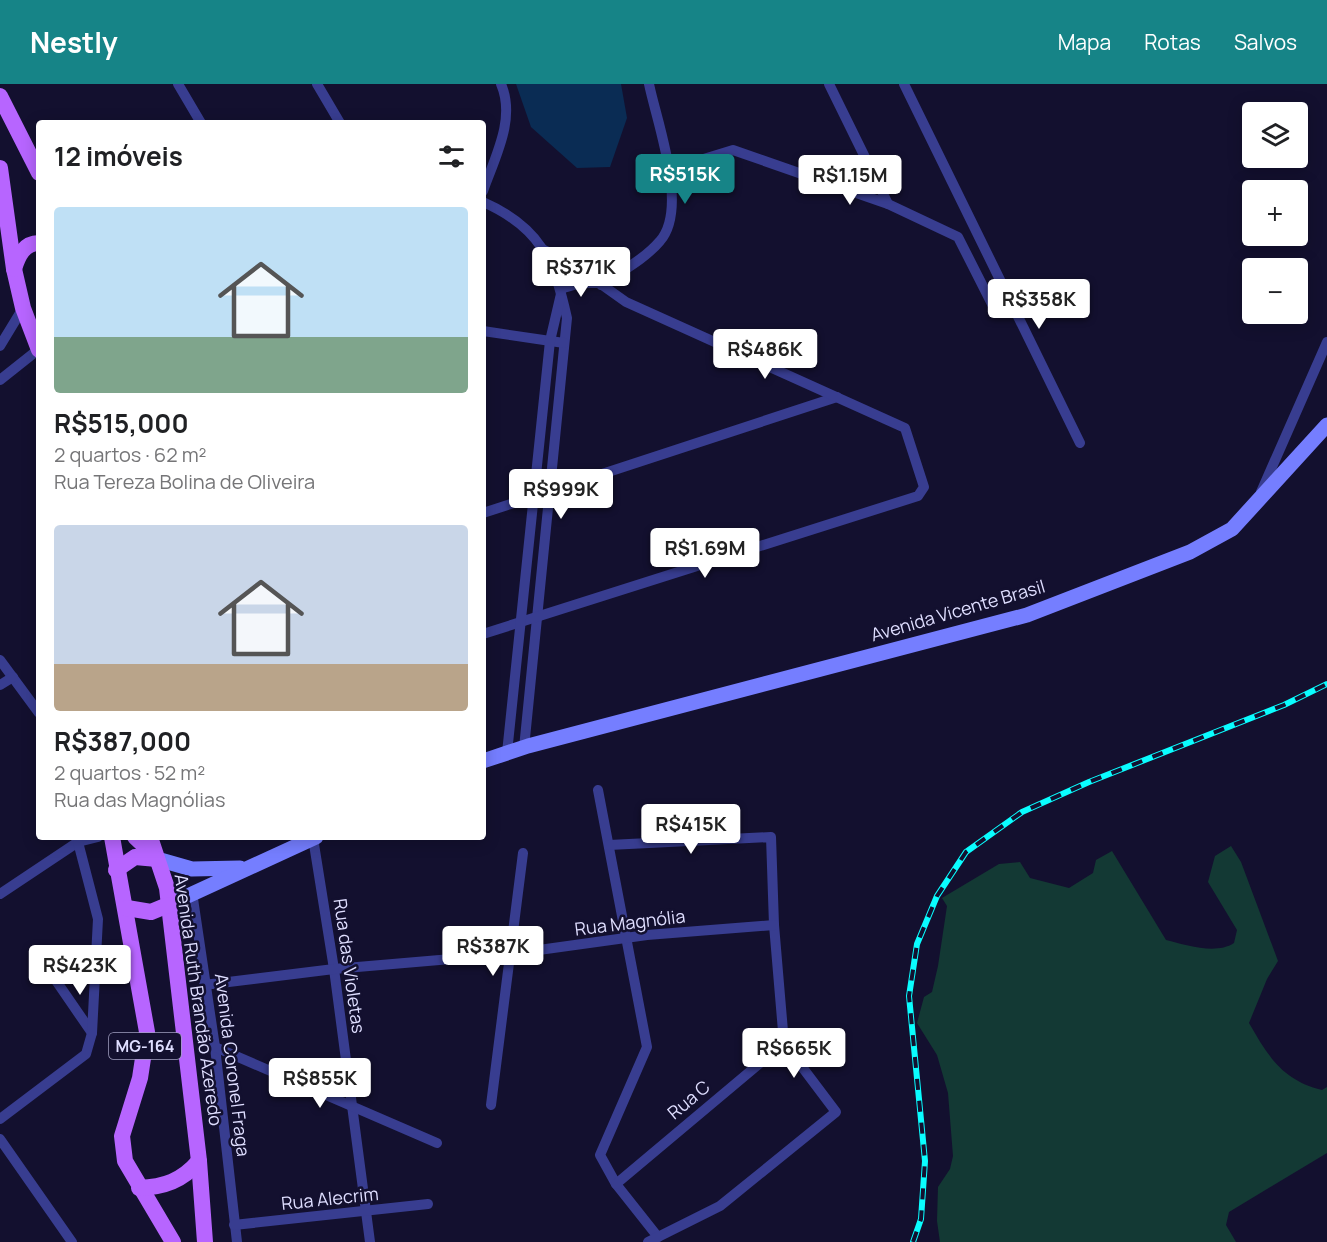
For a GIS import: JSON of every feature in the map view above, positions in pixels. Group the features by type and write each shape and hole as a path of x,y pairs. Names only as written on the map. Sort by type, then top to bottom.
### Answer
{"main road":[{"path":"0,96 36,167"},
{"path":"0,168 14,269 23,308 36,342"},
{"path":"14,269 19,254 32,243 36,243"},
{"name":"MG-164","path":"112,840 116,870 127,908 147,1032 140,1078 122,1136 124,1161 173,1242"},
{"path":"138,840 157,859"},
{"name":"Avenida Ruth Brandão Azeredo","path":"151,840 167,888 200,1161 205,1242"},
{"path":"116,870 135,857 157,859"},
{"path":"127,908 151,912 168,904"},
{"path":"139,1188 159,1188 173,1182 189,1173 200,1161"}],"street":[{"path":"178,84 199,120"},
{"path":"317,84 338,120"},
{"path":"486,182 507,122 506,95 501,84"},
{"path":"561,291 581,283 599,284 662,240 671,217 671,169 649,84"},
{"path":"830,84 888,204"},
{"path":"904,84 1080,443"},
{"path":"671,169 734,150 888,204 958,237 996,312"},
{"path":"486,202 503,210 530,233 544,250 556,272 567,318 524,748"},
{"path":"486,211 503,210"},
{"path":"958,237 974,230"},
{"path":"486,633 918,496 924,487 905,428 660,318 599,284 574,265 544,250"},
{"path":"507,753 550,341 561,291"},
{"path":"0,346 23,308"},
{"path":"486,331 564,343"},
{"name":"Avenida Vicente Brasil","path":"486,760 1027,615 1190,552 1232,529 1257,501 1327,342"},
{"path":"0,380 36,352"},
{"path":"486,512 533,499 837,397"},
{"path":"1257,501 1327,425"},
{"path":"0,660 36,708"},
{"path":"0,686 13,676"},
{"path":"598,790 647,1047 600,1155 616,1184 658,1237"},
{"path":"609,846 771,837 774,926 784,1043 836,1112 720,1206 648,1242"},
{"path":"0,894 78,842 86,840"},
{"path":"168,904 309,840"},
{"name":"Rua das Violetas","path":"314,840 334,969 364,1212 370,1242"},
{"path":"0,1119 86,1054 92,1033 98,919 78,842"},
{"path":"491,1105 523,853"},
{"path":"157,859 192,869 246,868"},
{"name":"Avenida Coronel Fraga","path":"192,892 215,1047 237,1242"},
{"name":"Rua Magnólia","path":"204,985 334,969 510,954 627,939 774,926"},
{"path":"48,969 92,1033"},
{"name":"Rua C","path":"616,1184 784,1043"},
{"path":"215,1047 437,1143"},
{"path":"0,1139 72,1242"},
{"name":"Rua Alecrim","path":"234,1225 428,1204"}],"green space":[{"path":"1231,846 1241,862 1278,961 1267,979 1249,1023 1270,1056 1286,1073 1308,1086 1322,1090 1327,1087 1327,1153 1229,1212 1226,1225 1236,1242 940,1242 937,1221 938,1187 950,1169 953,1156 948,1093 937,1055 917,1023 924,997 932,992 938,966 947,906 942,898 999,864 1020,862 1030,878 1069,888 1093,873 1096,860 1112,851 1166,940 1201,948 1227,947 1234,943 1237,930 1208,882 1215,856"}],"water":[{"path":"516,84 621,84 627,118 610,167 577,168 531,127"}],"railway":[{"path":"913,1242 921,1219 925,1161 909,996 917,944 937,896 966,852 1022,812 1089,782 1284,705 1327,684"}]}
